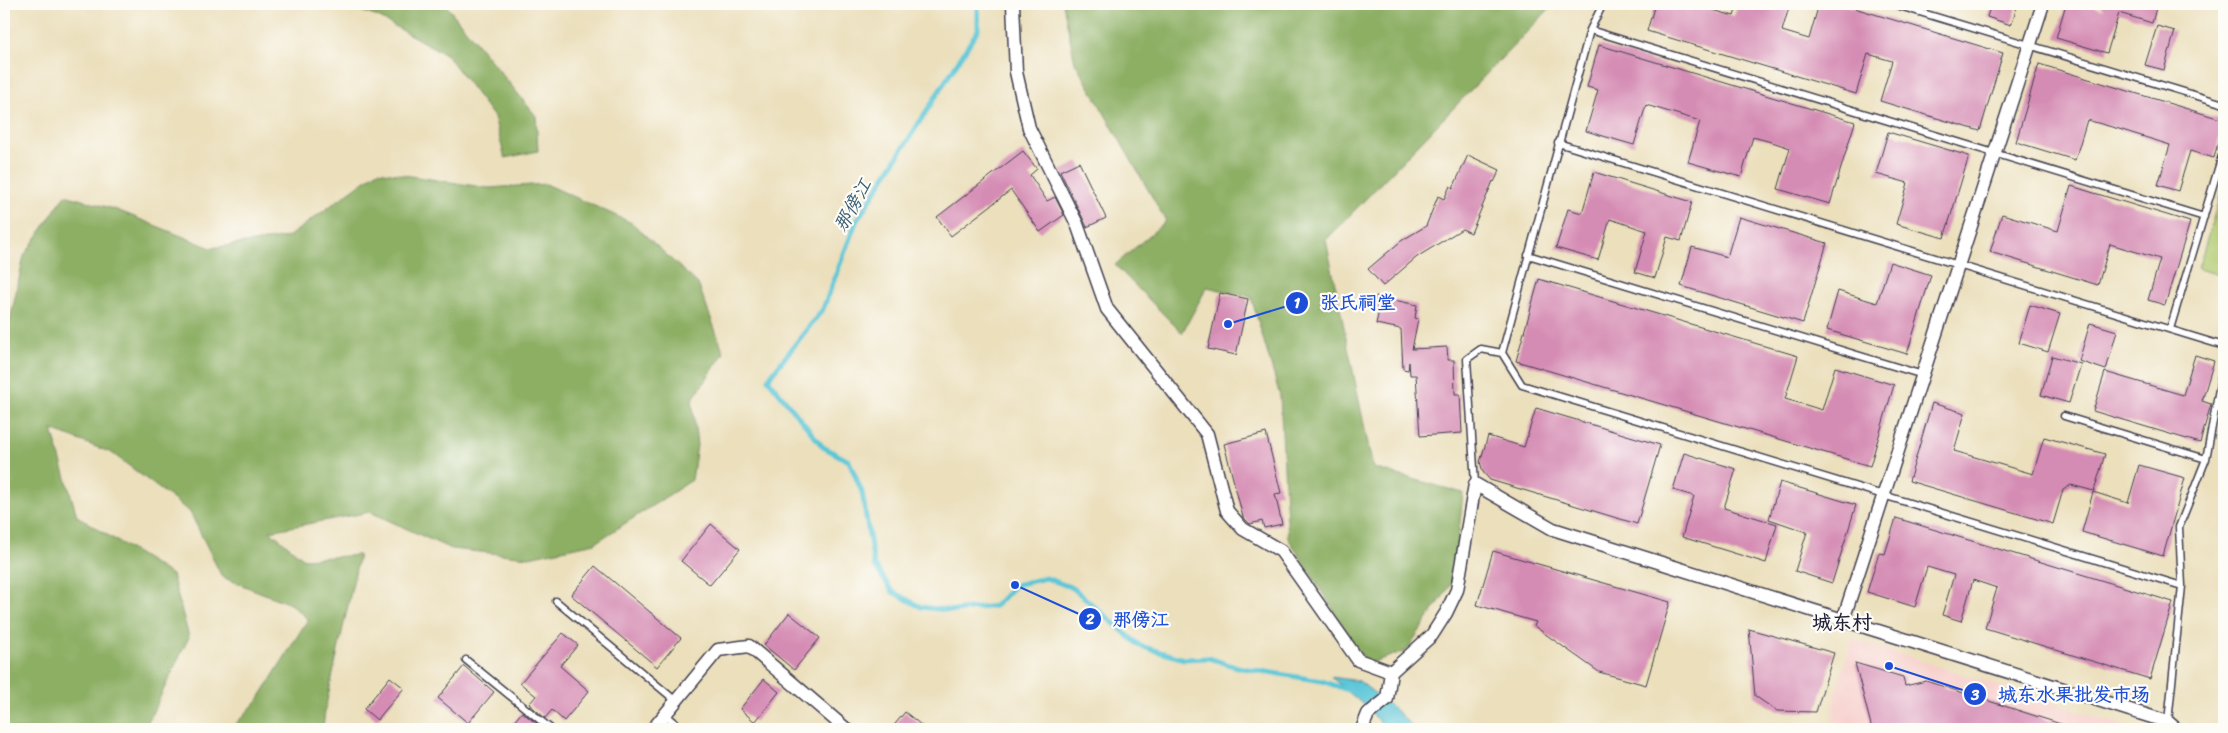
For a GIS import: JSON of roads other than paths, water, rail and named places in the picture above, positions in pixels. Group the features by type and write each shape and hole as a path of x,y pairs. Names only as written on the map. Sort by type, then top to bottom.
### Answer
{"street":[{"path":"1013,4 1016,72 1029,128 1077,224 1107,309 1207,434 1227,511 1243,529 1281,551 1358,660 1391,672"},
{"path":"1843,620 2043,4"},
{"path":"1362,729 1368,714 1387,699 1391,672 1432,635 1446,613 1457,590 1475,484 1553,529 2172,726"},
{"path":"653,729 718,650 749,646 846,729"}],"lane":[{"path":"1603,4 1590,30 1502,353 1522,385 2182,586"},
{"path":"1893,4 2224,104"},
{"path":"1590,30 2204,217"},
{"path":"1558,143 2224,346"},
{"path":"2170,329 2224,149"},
{"path":"1528,255 1923,375"},
{"path":"1475,484 1467,359 1481,349 1502,353"},
{"path":"2172,726 2182,586 2180,528 2206,458 2224,362"},
{"path":"2064,416 2206,458"},
{"path":"556,601 676,702"},
{"path":"466,660 551,729"},
{"path":"665,714 682,729"}],"water":[{"path":"1331,677 1359,681 1391,706 1415,729 1386,729 1366,707"}],"waterway":[{"name":"那傍江","path":"978,4 978,30 856,222 823,309 768,379 823,447 849,461 862,492 874,565 893,592 921,607 954,611 995,606 1015,585 1046,578 1073,588 1140,646 1184,659 1209,658 1236,667 1322,681 1350,691"}],"place":[{"name":"张氏祠堂","path":"1228,324"},
{"name":"那傍江","path":"1015,585"},
{"name":"城东水果批发市场","path":"1889,666"}],"district":[{"name":"城东村","path":"1842,622"}]}
